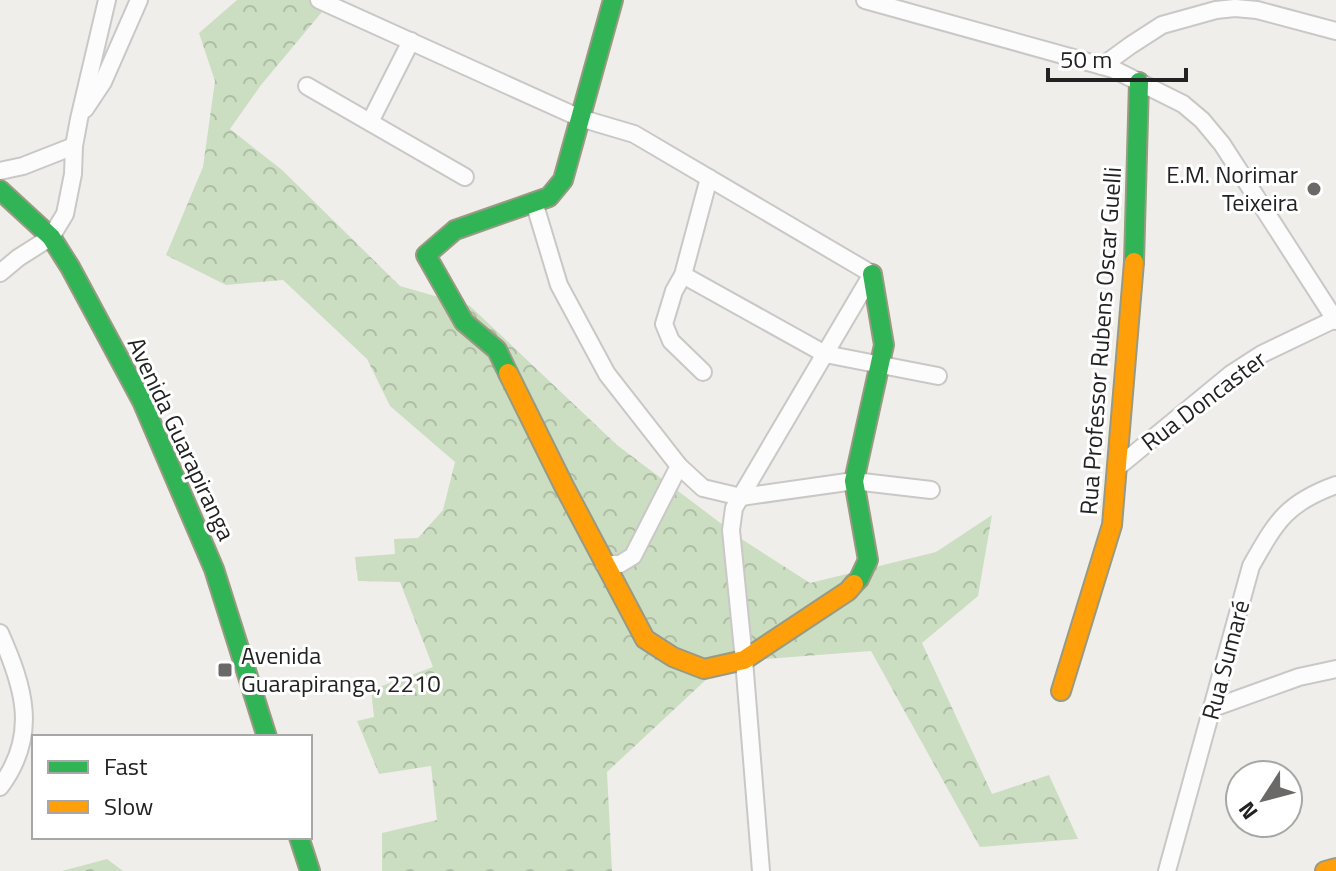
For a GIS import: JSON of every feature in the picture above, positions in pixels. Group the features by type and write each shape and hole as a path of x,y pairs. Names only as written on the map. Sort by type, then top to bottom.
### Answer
{"street":[{"path":"0,273 51,237 65,214 79,119 107,0"},
{"path":"79,119 103,82 139,0"},
{"path":"319,0 580,118 634,134 872,274 884,345 854,481 868,560 859,579 848,591 744,660 704,669 673,657 645,639 497,350 464,322 426,255 455,230 549,197 563,180 580,118 613,0"},
{"path":"865,0 1102,66 1123,73 1183,104 1202,120 1222,144 1335,320"},
{"path":"1102,66 1162,25 1216,10 1257,10 1336,31"},
{"path":"370,122 411,41"},
{"name":"Rua Professor Rubens Oscar Guelli","path":"1061,691 1112,525 1136,241 1139,82"},
{"path":"307,86 465,177"},
{"path":"0,171 23,166 74,146"},
{"path":"703,372 671,341 664,324 674,291 683,275 709,178"},
{"name":"Avenida Guarapiranga","path":"0,190 51,237 142,401 214,569 266,735"},
{"path":"534,202 559,285 607,374 679,466 703,488 741,497 854,481 931,490"},
{"path":"761,871 731,530 734,508 872,274"},
{"path":"683,275 825,354 938,376"},
{"name":"Rua Doncaster","path":"1118,467 1231,374 1262,354 1335,320"},
{"path":"604,564 620,564 633,556 679,466"},
{"name":"Rua Sumaré","path":"1167,871 1251,566 1274,526 1292,507 1314,493 1336,485"},
{"path":"0,633 22,691 25,721 14,768 0,787"},
{"path":"1213,708 1299,677 1336,669"},
{"path":"300,839 310,871"},
{"path":"1325,871 1336,868"}],"green space":[{"path":"237,0 332,0 261,85 230,129 282,170 400,286 470,306 617,445 743,540 810,583 936,552 992,515 978,596 922,643 992,794 1049,775 1078,839 980,847 871,651 725,662 607,772 612,871 382,871 382,833 437,820 431,766 379,774 357,721 374,717 371,690 433,667 400,582 358,581 355,557 395,554 394,539 418,538 443,510 455,462 390,406 367,359 283,280 226,285 166,255 203,167 215,81 199,33"},
{"path":"107,859 123,871 62,871"}],"traffic: fast":[{"path":"508,373 497,350 464,322 426,255 455,230 549,197 563,180 613,0"},
{"path":"1134,262 1139,82"},
{"path":"0,190 51,237 142,401 214,569 266,735"},
{"path":"854,584 868,560 854,481 884,345 872,274"},
{"path":"300,839 310,871"}],"traffic: slow":[{"path":"1061,691 1112,525 1134,262"},
{"path":"508,373 645,639 673,657 704,669 744,660 854,584"},
{"path":"1325,871 1336,868"}],"place":[{"name":"E.M. Norimar Teixeira","path":"1314,189"},
{"name":"Avenida Guarapiranga, 2210","path":"225,670"}]}
